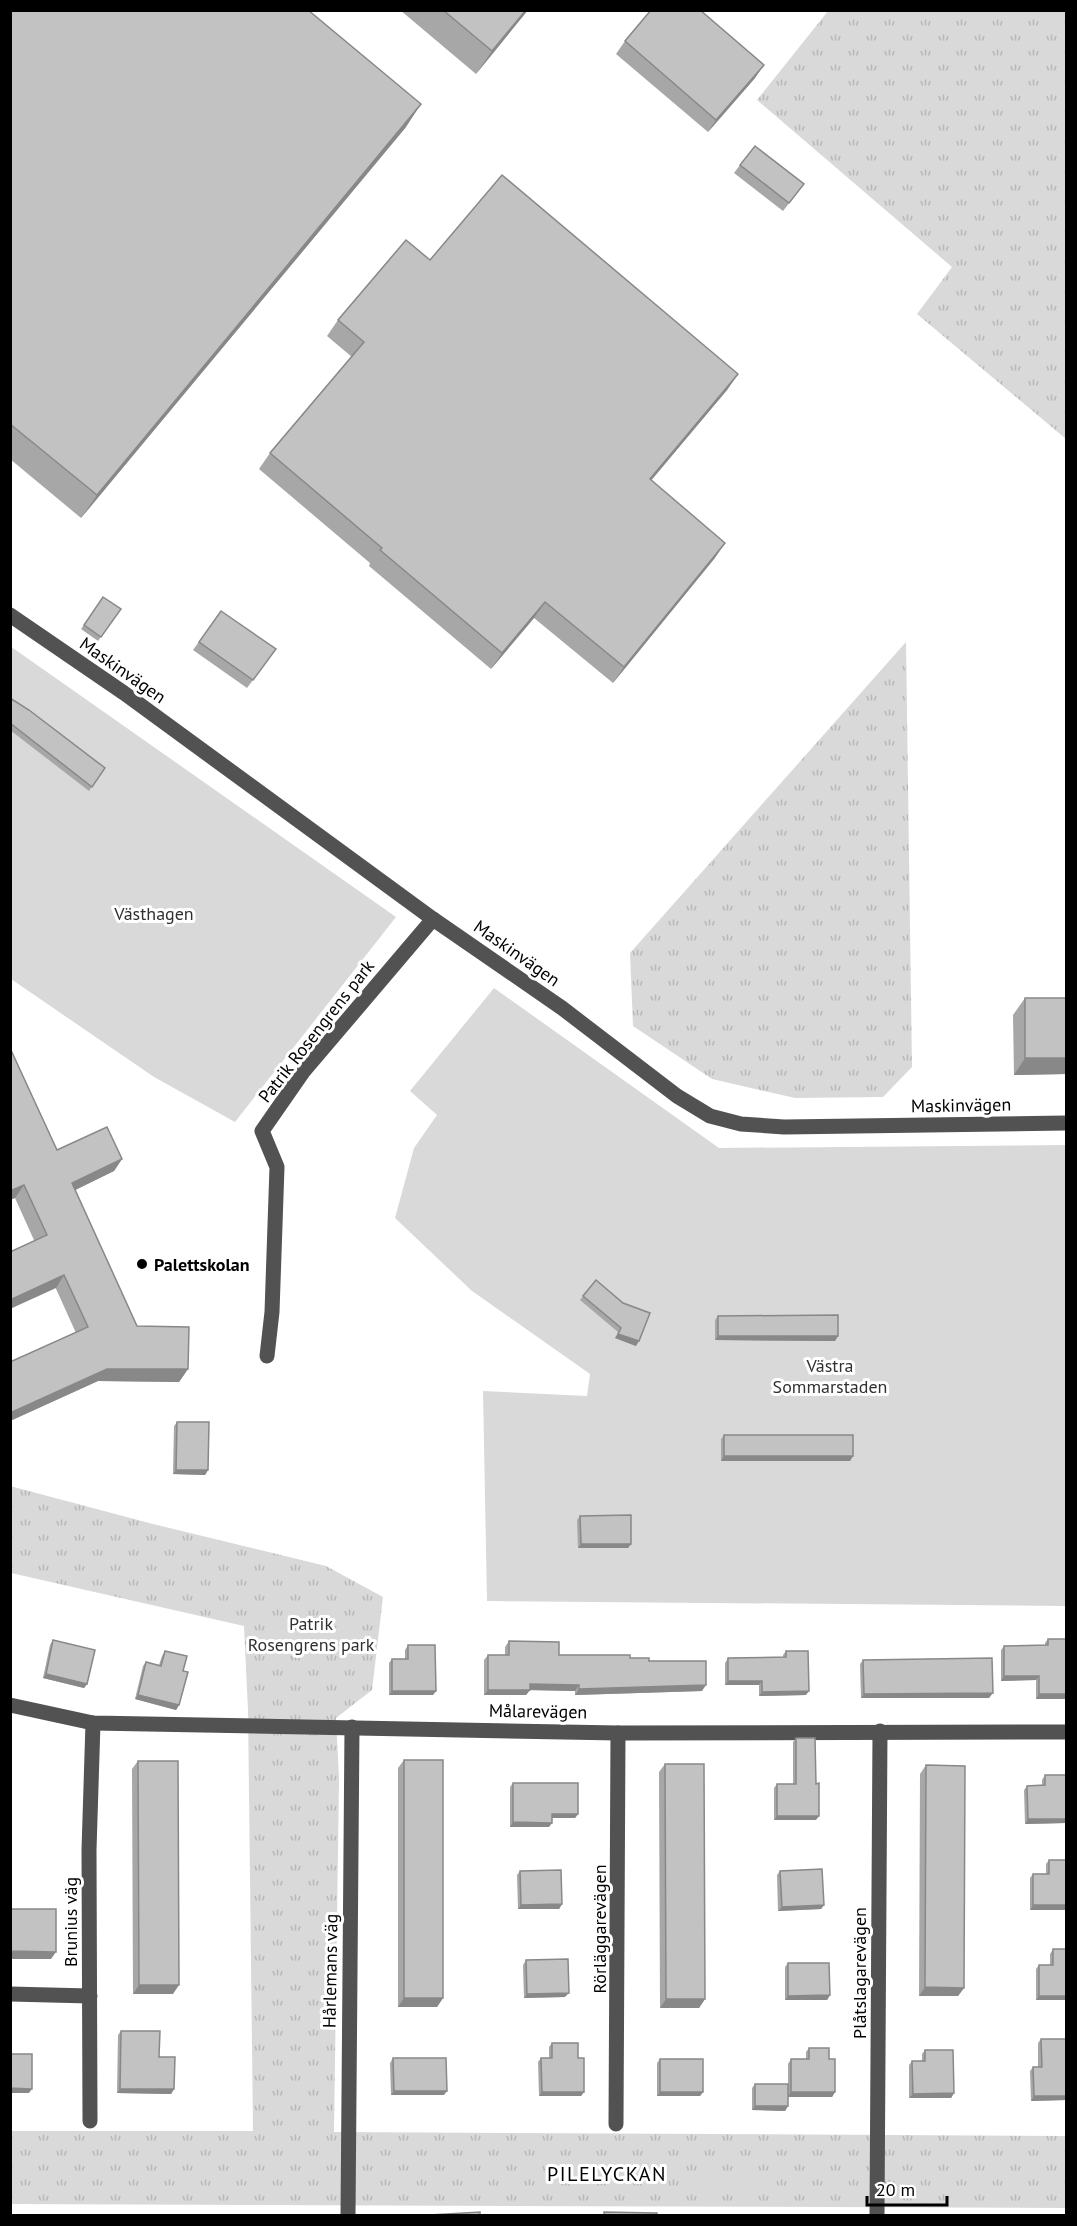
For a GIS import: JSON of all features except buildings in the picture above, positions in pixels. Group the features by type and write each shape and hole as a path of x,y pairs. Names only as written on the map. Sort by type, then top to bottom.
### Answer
{"street":[{"name":"Maskinvägen","path":"10,615 124,693 433,919 568,1013 677,1096 710,1116 741,1124 784,1127 1066,1124"},
{"name":"Patrik Rosengrens park","path":"267,1356 272,1312 278,1167 262,1131 318,1054 433,919"},
{"name":"Målarevägen","path":"10,1705 93,1723 618,1733 1066,1732"},
{"name":"Brunius väg","path":"90,2121 89,1850 93,1723"},
{"name":"Hårlemans väg","path":"348,2216 352,1727"},
{"name":"Plåtslagarevägen","path":"877,2216 880,1731"},
{"name":"Rörläggarevägen","path":"616,2124 618,1733"},
{"path":"10,1994 90,1996"}],"green space":[{"path":"828,11 1066,11 1066,439 917,314 952,267 757,100"},
{"path":"906,642 912,1067 883,1097 795,1098 712,1079 633,1026 630,953"},
{"name":"Västhagen","path":"10,646 396,917 235,1122 154,1077 11,979"},
{"name":"Västra Sommarstaden","path":"494,988 719,1148 1066,1145 1066,1606 487,1601 483,1391 587,1396 590,1374 472,1291 395,1218 414,1148 437,1115 410,1091"},
{"name":"Patrik Rosengrens park","path":"10,1486 326,1566 383,1597 372,1690 336,1718 339,1778 334,2132 1066,2136 1066,2208 11,2204 11,2131 253,2131 248,1710 244,1626 11,1573"},
{"path":"762,2173 762,2194 704,2194 704,2174"}],"place":[{"name":"Palettskolan","path":"142,1264"}],"district":[{"name":"PILELYCKAN","path":"607,2174"}]}
